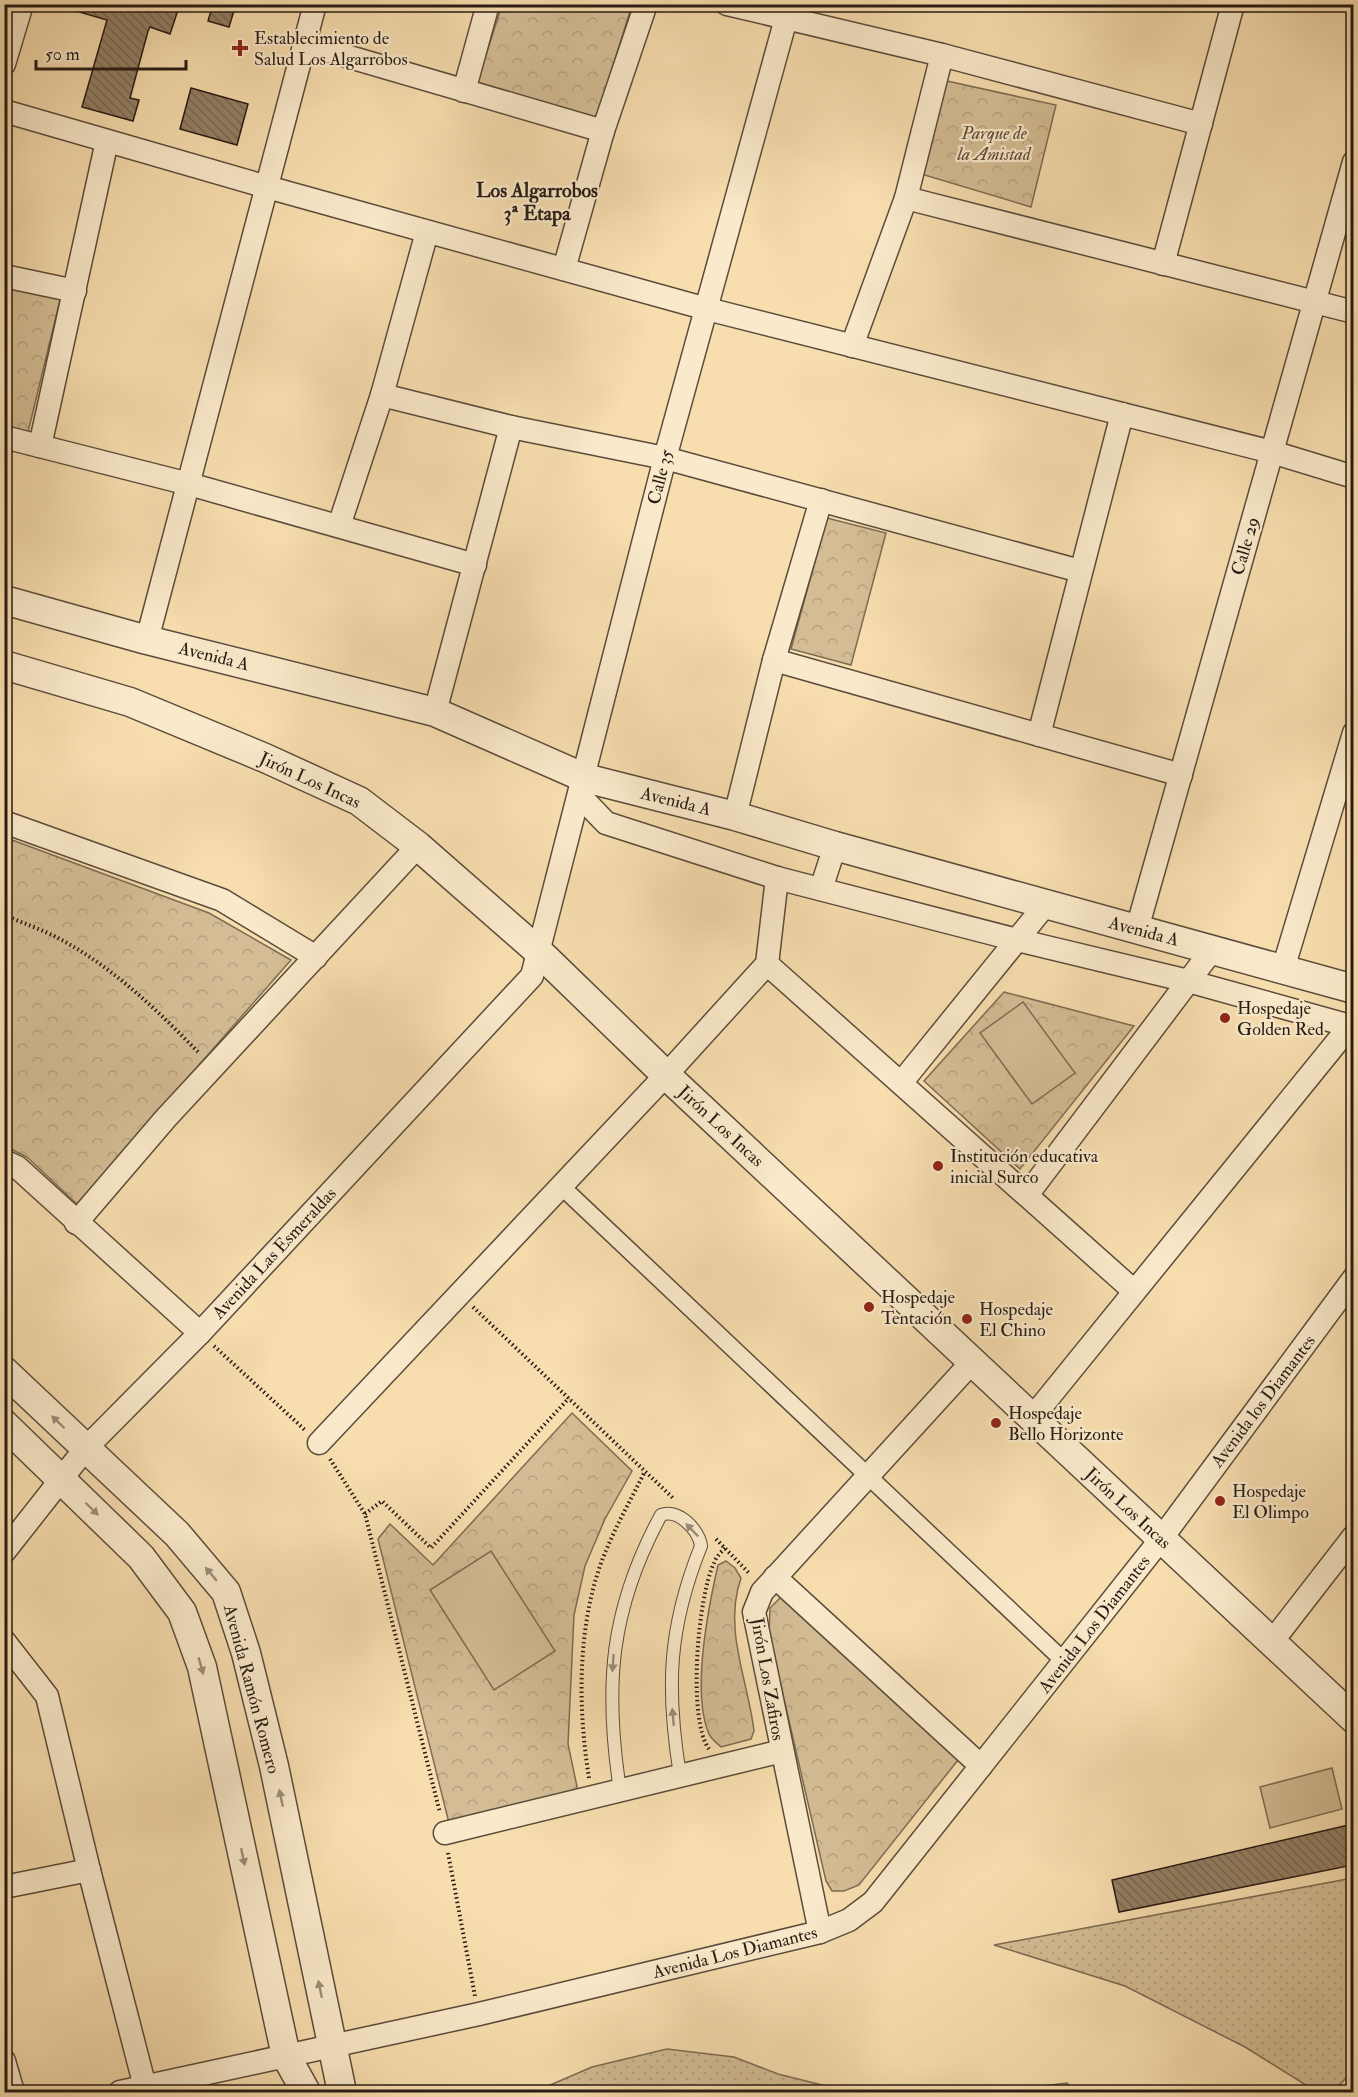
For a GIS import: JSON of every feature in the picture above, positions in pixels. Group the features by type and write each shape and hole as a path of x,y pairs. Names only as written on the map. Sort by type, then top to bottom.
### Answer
{"street":[{"path":"4,64 22,4"},
{"path":"147,640 315,4"},
{"path":"464,91 488,4"},
{"path":"564,269 603,131 646,4"},
{"path":"727,4 788,12 1201,124"},
{"path":"1163,264 1233,4"},
{"name":"Calle 35","path":"539,952 665,458 788,12"},
{"path":"305,44 603,131"},
{"path":"852,346 906,198 942,55"},
{"path":"4,111 267,188 706,309 1272,452 1353,477"},
{"path":"40,446 107,141"},
{"name":"Calle 29","path":"1137,929 1353,162"},
{"path":"906,198 1353,312"},
{"path":"339,526 382,394 428,232"},
{"path":"4,276 75,291"},
{"path":"382,394 511,427 665,458 1080,571"},
{"path":"1039,735 1122,414"},
{"path":"435,712 511,427"},
{"path":"4,437 189,484 475,565"},
{"path":"735,816 774,660 821,500"},
{"name":"Avenida A","path":"4,600 147,640 435,712 582,787 735,816 835,846 1353,988"},
{"path":"774,660 1181,775"},
{"name":"Jirón Los Incas","path":"4,665 130,702 265,758 359,801 418,846 539,952 666,1075 1032,1418 1166,1531 1271,1643 1353,1719"},
{"path":"1283,969 1353,734"},
{"path":"582,787 606,823 777,878 1188,981 1352,1025 1032,1418"},
{"path":"4,822 222,900 316,957"},
{"path":"76,1223 213,1067 418,846"},
{"path":"821,889 835,846"},
{"path":"319,1443 666,1075 767,964 777,878"},
{"path":"901,1083 1046,904"},
{"path":"1027,1195 1212,950"},
{"name":"Avenida Las Esmeraldas","path":"4,1552 85,1449 200,1333 532,976 539,952"},
{"path":"767,964 1134,1291"},
{"path":"4,1161 17,1167 76,1223 200,1333"},
{"path":"561,1186 1065,1662"},
{"name":"Avenida los Diamantes","path":"1166,1531 1353,1278"},
{"name":"Jirón Los Zafiros","path":"820,1932 754,1612 762,1592 775,1577 972,1362"},
{"name":"Avenida Ramón Romero","path":"4,1371 177,1534 226,1592 246,1653 274,1766 342,2092"},
{"path":"4,1424 141,1557 182,1612 202,1667 286,2056 306,2092"},
{"name":"Avenida Los Diamantes","path":"120,2092 479,2014 820,1932 849,1920 873,1902 1065,1662 1166,1531"},
{"path":"1271,1643 1353,1536"},
{"path":"775,1577 981,1766"},
{"path":"4,1641 47,1696 88,1870 145,2087"},
{"path":"445,1833 782,1751"},
{"path":"4,1887 88,1870"},
{"path":"4,2061 13,2092"}],"lane":[{"path":"620,1790 612,1741 613,1660 616,1638 625,1596 640,1554 661,1515 668,1512 694,1530 700,1537 701,1546 680,1606 672,1648 670,1688 680,1775"}],"path":[{"path":"4,915 60,939 110,972 151,1004 213,1067"},
{"path":"460,1294 677,1502"},
{"path":"200,1333 319,1443 365,1514 445,1833 479,2014"},
{"path":"365,1514 382,1501 431,1548 569,1398"},
{"path":"592,1796 581,1728 583,1662 592,1593 607,1547 645,1471"},
{"path":"709,1532 750,1574"},
{"path":"712,1753 706,1744 698,1709 696,1670 702,1609 714,1563 725,1548"}],"green space":[{"path":"502,5 632,5 595,123 476,86"},
{"name":"Parque de la Amistad","path":"947,81 1056,105 1031,207 918,173"},
{"path":"5,283 61,296 28,432 5,427"},
{"path":"827,518 886,533 851,665 791,649"},
{"path":"4,837 209,913 291,960 77,1204 27,1157 5,1146"},
{"path":"1004,992 1134,1026 1020,1169 924,1081"},
{"path":"1023,1002 1075,1073 1032,1104 980,1033"},
{"path":"572,1413 632,1471 605,1519 585,1566 574,1615 568,1744 578,1791 449,1823 378,1539 390,1524 433,1565"},
{"path":"491,1551 555,1651 494,1690 430,1590"},
{"path":"726,1561 735,1568 741,1578 736,1597 736,1635 754,1731 751,1739 721,1747 710,1736 704,1716 701,1674 714,1583 718,1565"},
{"path":"781,1597 958,1760 859,1885 844,1891 832,1891 826,1881 769,1634 770,1608"},
{"path":"1332,1768 1342,1809 1270,1828 1260,1787"},
{"path":"1353,1878 1353,2069 1338,2086 1324,2092 1317,2092 1245,2047 1125,1986 994,1945"},
{"path":"667,2049 734,2057 778,2074 850,2092 534,2092 592,2067"},
{"path":"1067,2083 1077,2092 991,2092"}],"building":[{"path":"69,4 180,4 170,34 150,27 148,31 130,98 139,100 133,121 82,107 107,20 69,9"},
{"path":"213,4 236,4 229,27 208,21"},
{"path":"191,88 248,104 237,145 180,129"},
{"path":"1353,1824 1353,1865 1119,1912 1112,1880"}],"place":[{"name":"Establecimiento de Salud Los Algarrobos","path":"240,48"},
{"name":"Hospedaje Golden Red","path":"1225,1018"},
{"name":"Institución educativa inicial Surco","path":"938,1166"},
{"name":"Hospedaje Tentación","path":"869,1307"},
{"name":"Hospedaje El Chino","path":"967,1319"},
{"name":"Hospedaje Bello Horizonte","path":"996,1423"},
{"name":"Hospedaje El Olimpo","path":"1220,1501"}],"district":[{"name":"Los Algarrobos 3ª Etapa","path":"537,202"}]}
